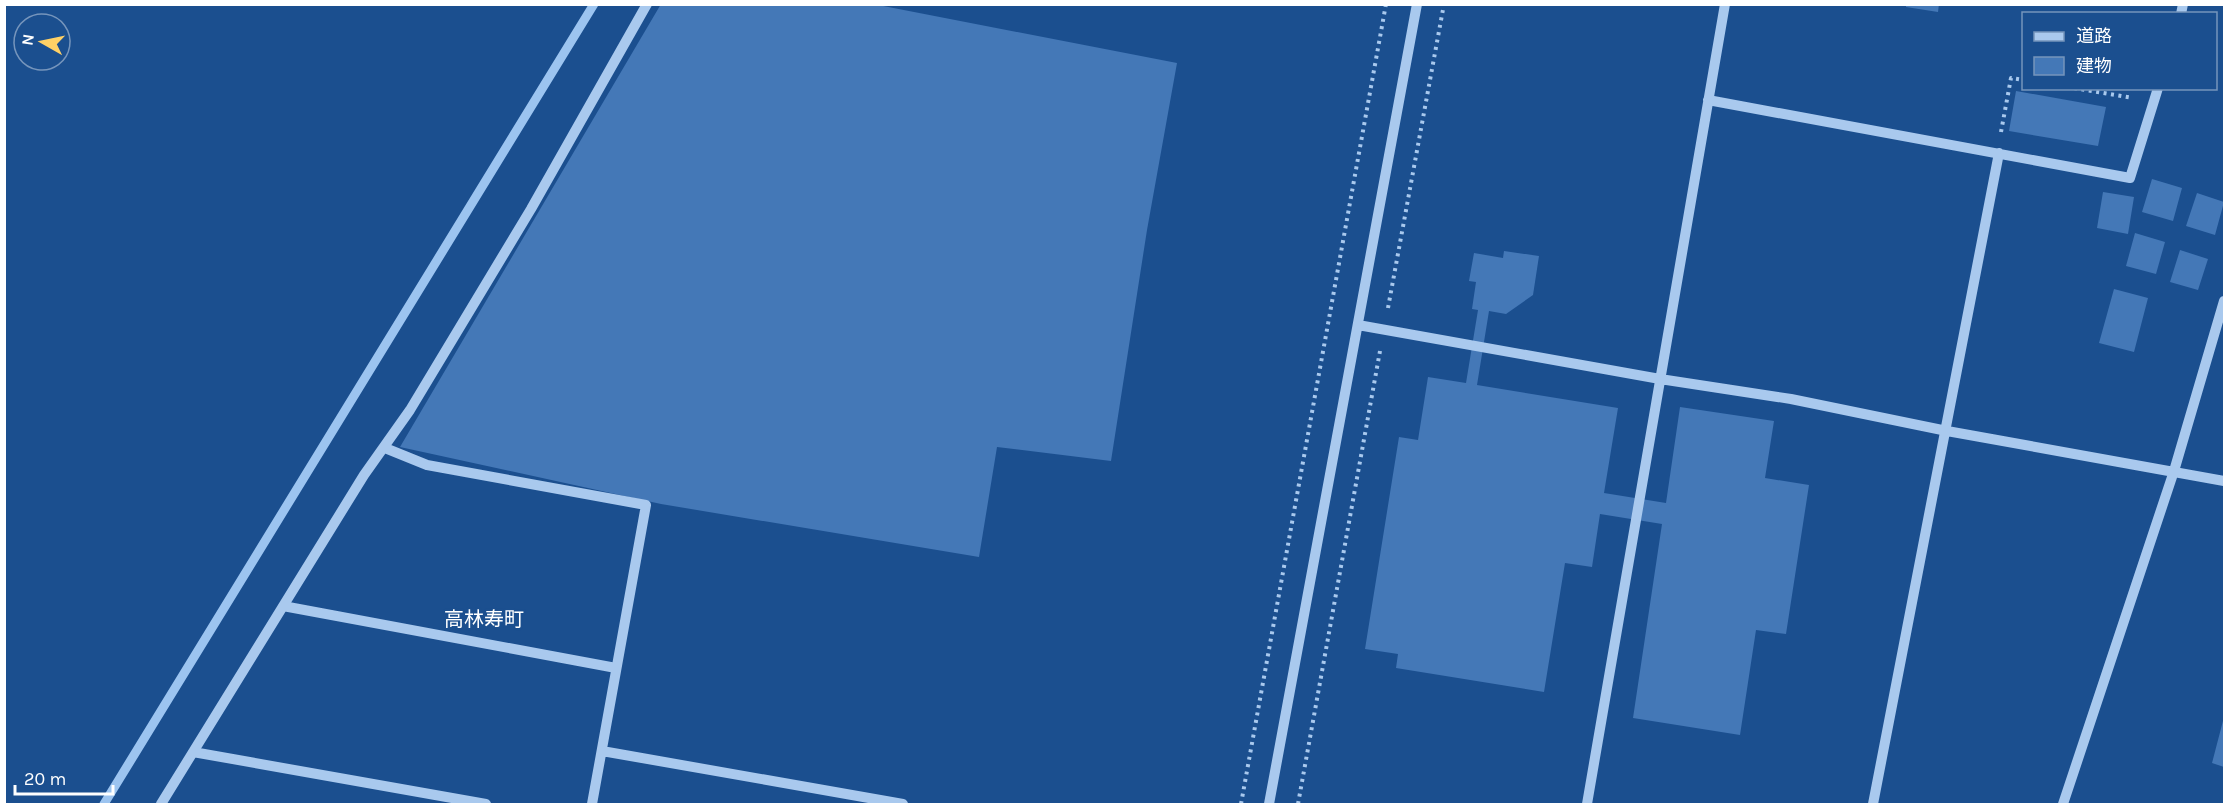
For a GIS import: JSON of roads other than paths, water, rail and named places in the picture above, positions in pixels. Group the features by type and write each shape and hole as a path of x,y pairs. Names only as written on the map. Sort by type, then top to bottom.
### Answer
{"street":[{"path":"161,804 364,475 385,448 416,400 531,209 647,4"},
{"path":"1269,804 1417,4"},
{"path":"1587,804 1725,4"},
{"path":"1708,100 2130,177 2157,90"},
{"path":"1873,804 1999,153"},
{"path":"2062,804 2174,471 2224,301"},
{"path":"1358,325 1660,379 1791,399 1947,431 2224,481"},
{"path":"385,448 427,465 646,505 592,804"},
{"path":"283,606 616,668"},
{"path":"602,751 903,804"},
{"path":"193,752 486,804"}],"waterway":[{"path":"104,804 594,4"}],"district":[{"name":"高林寿町","path":"484,619"}]}
